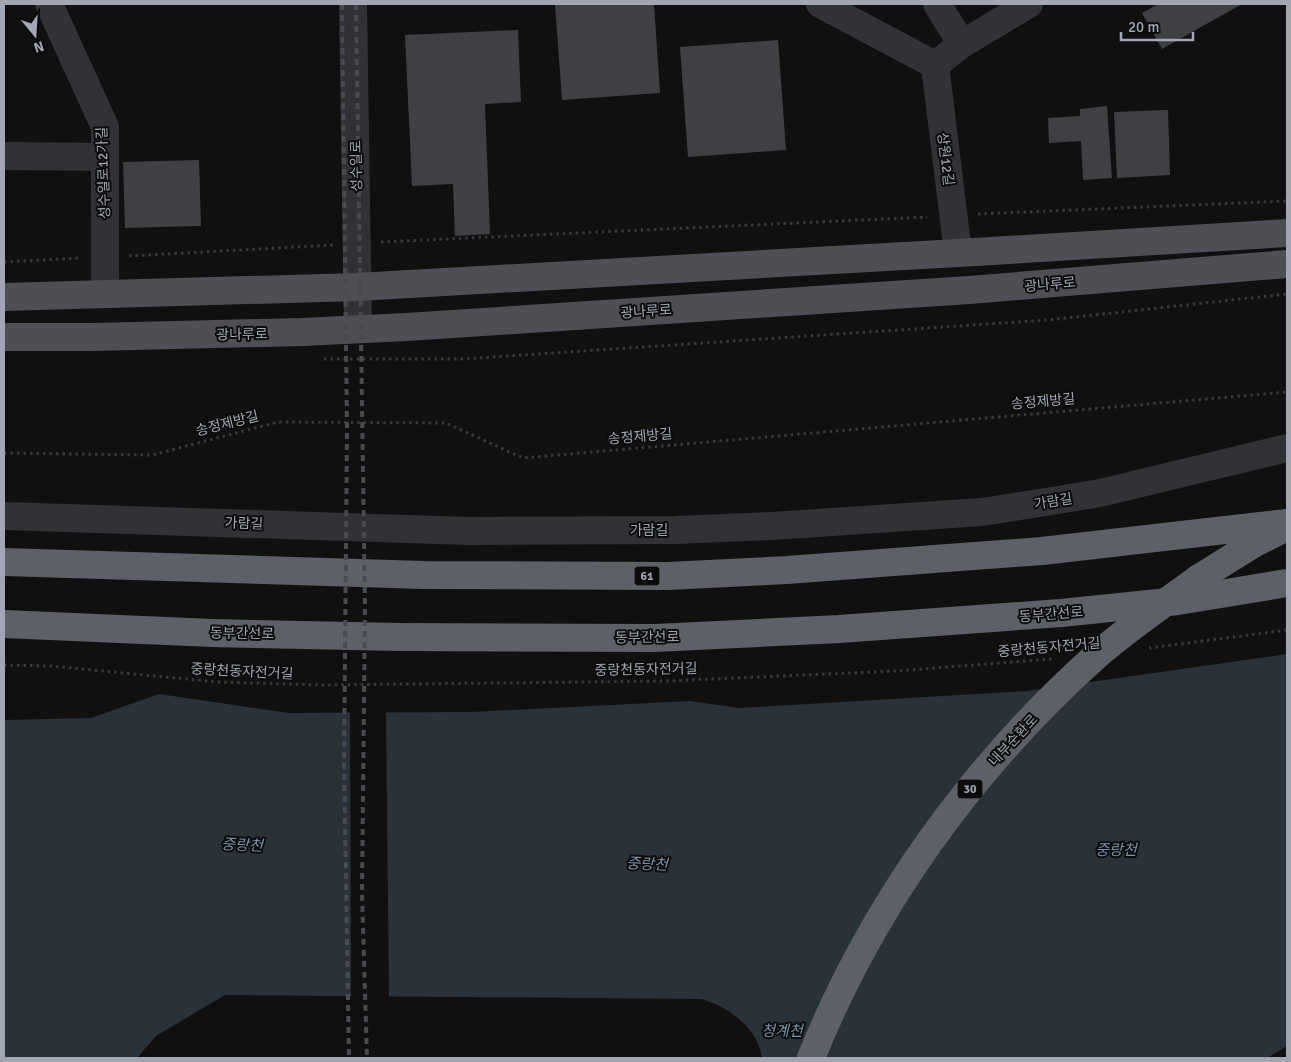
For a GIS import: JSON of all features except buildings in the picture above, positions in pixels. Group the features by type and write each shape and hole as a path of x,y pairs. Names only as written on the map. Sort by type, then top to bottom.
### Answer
{"highway":[{"name":"61","path":"4,562 424,575 668,576 807,569 1042,551 1287,525"},
{"name":"내부순환로","path":"811,1058 845,982 878,921 907,874 940,827 991,762 1049,701 1098,655 1199,578 1287,525"},
{"name":"동부간선로","path":"4,624 212,633 400,637 655,638 840,630 1042,615 1178,600 1287,583"}],"main road":[{"path":"4,297 357,287 1287,233"},
{"name":"광나루로","path":"4,337 133,336 358,329 969,290 1287,264"}],"street":[{"name":"성수일로12가길","path":"49,4 105,127 105,294"},
{"name":"성수일로","path":"354,4 358,329"},
{"path":"937,4 962,44"},
{"path":"828,5 934,64 962,44 1029,4"},
{"name":"상원12길","path":"934,64 958,253"},
{"path":"4,156 104,157"},
{"name":"가람길","path":"4,516 469,531 675,530 772,526 982,512 1044,503 1100,493 1287,448"}],"path":[{"path":"4,262 650,228 1287,201"},
{"path":"324,359 463,359 1048,320 1287,294"},
{"name":"송정제방길","path":"4,453 152,455 278,422 446,422 523,458 1287,392"},
{"path":"1142,649 1287,630"},
{"name":"중랑천동자전거길","path":"4,665 51,666 193,680 323,685 667,681 888,671 1059,658"}],"water":[{"name":"중랑천","path":"1287,654 1287,1046 1267,1058 762,1058 754,1037 741,1020 732,1013 702,999 225,995 156,1036 137,1058 4,1058 4,720 91,718 159,694 289,713 472,712 690,701 739,708 1027,691"}],"pier":[{"path":"350,710 386,710 389,999 351,999"}],"railway":[{"path":"342,4 347,431 344,764 349,1058"},
{"path":"356,4 365,604 362,893 367,1058"}],"water label":[{"name":"청계천","path":"782,1031"}]}
